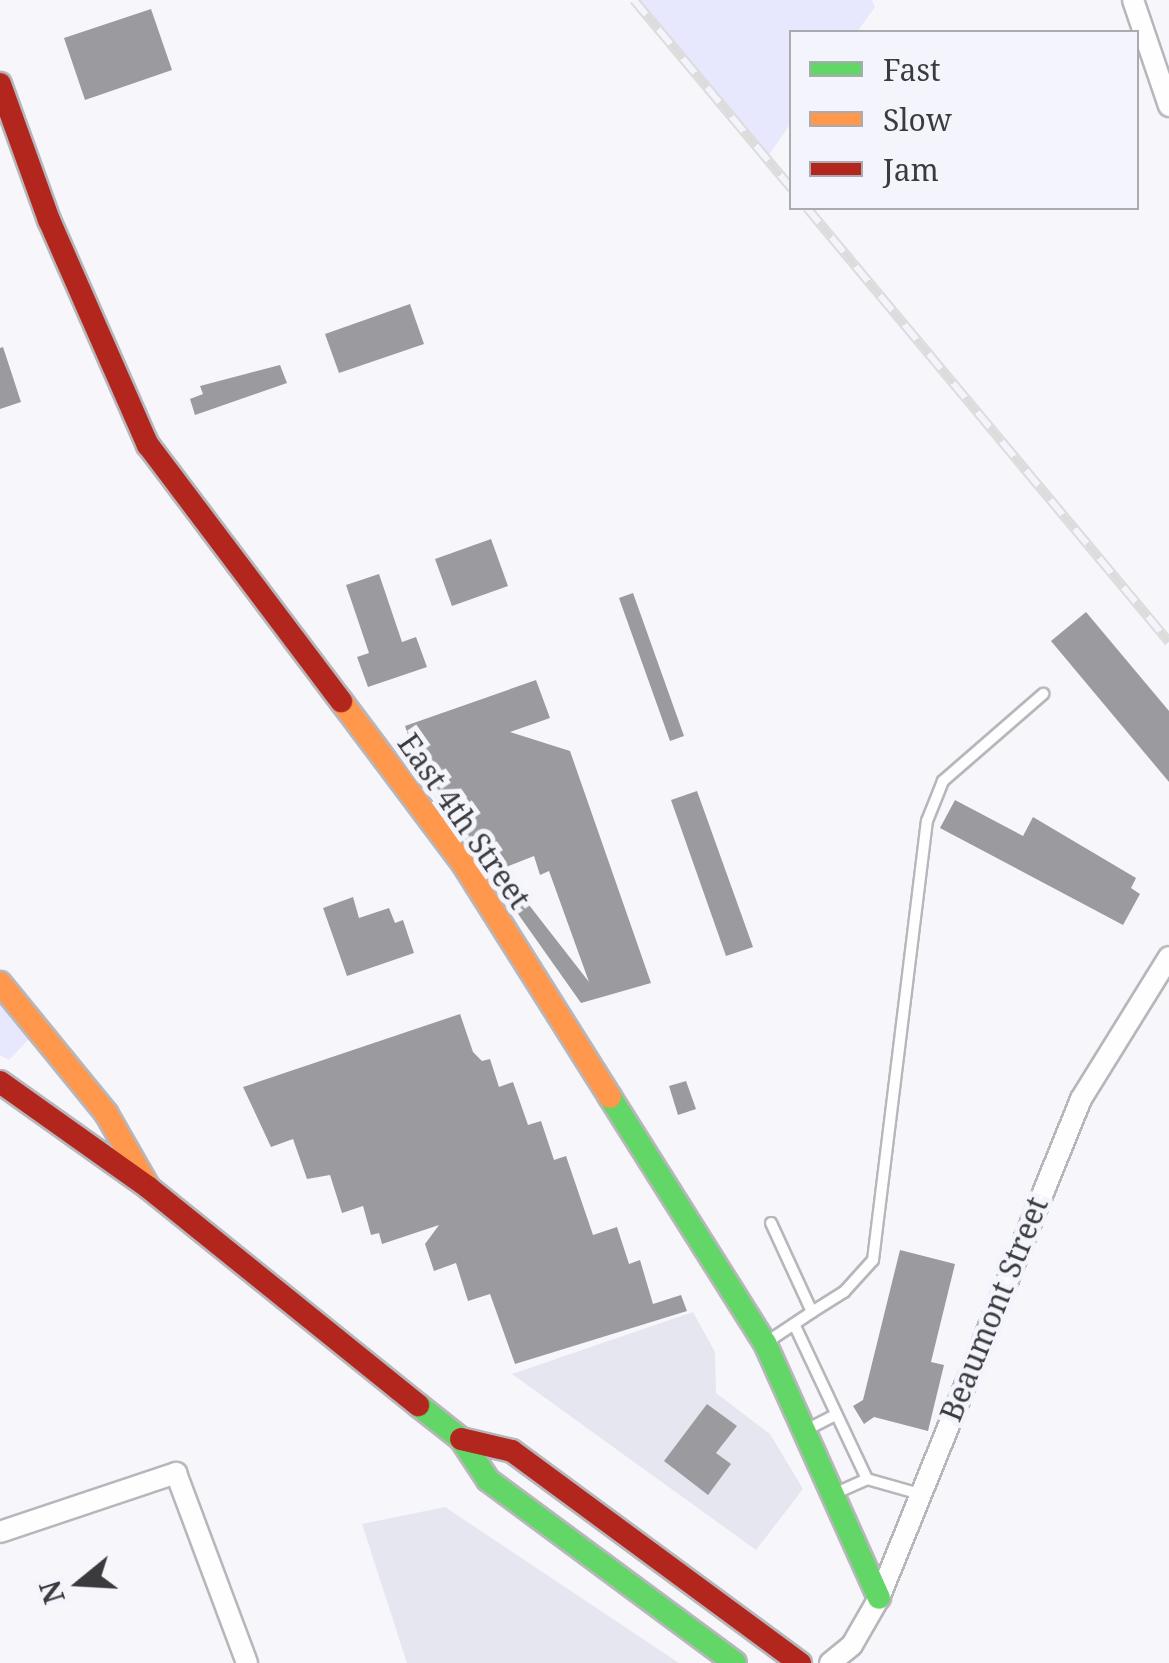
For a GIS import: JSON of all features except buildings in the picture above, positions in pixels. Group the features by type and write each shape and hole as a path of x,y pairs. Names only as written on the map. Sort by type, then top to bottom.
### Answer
{"main road":[{"name":"East 4th Street","path":"0,84 48,220 148,445 464,864 764,1343 879,1598"},
{"path":"0,984 106,1113 149,1188"},
{"path":"0,1082 149,1188 461,1440 488,1480 735,1663"},
{"path":"461,1440 512,1451 800,1663"}],"street":[{"path":"1133,0 1169,106"},
{"name":"Beaumont Street","path":"830,1663 852,1645 879,1598 1081,1099 1169,957"},
{"path":"0,1532 176,1473 247,1663"}],"lane":[{"path":"764,1343 844,1292 873,1260 927,821 944,780 1043,694"},
{"path":"771,1223 812,1312"},
{"path":"794,1324 867,1478"},
{"path":"804,1431 836,1415"},
{"path":"832,1494 867,1478 920,1494"}],"shaded area":[{"path":"634,0 872,0 875,7 858,30 789,30 789,126 766,159"},
{"path":"0,1003 29,1039 9,1060 0,1055"},
{"path":"693,1312 715,1352 716,1393 770,1434 803,1489 756,1550 512,1374"},
{"path":"445,1507 679,1663 407,1663 362,1524"}],"railway":[{"path":"634,0 789,185"},
{"path":"809,210 1169,642"}],"traffic: fast":[{"path":"610,1097 765,1343 879,1598"},
{"path":"418,1405 461,1439 488,1480 735,1663"}],"traffic: slow":[{"path":"341,701 464,865 610,1097"},
{"path":"0,983 106,1113 149,1188"}],"traffic: jam":[{"path":"0,84 49,220 148,445 341,701"},
{"path":"0,1082 149,1188 418,1405"},
{"path":"461,1439 512,1451 800,1663"}]}
